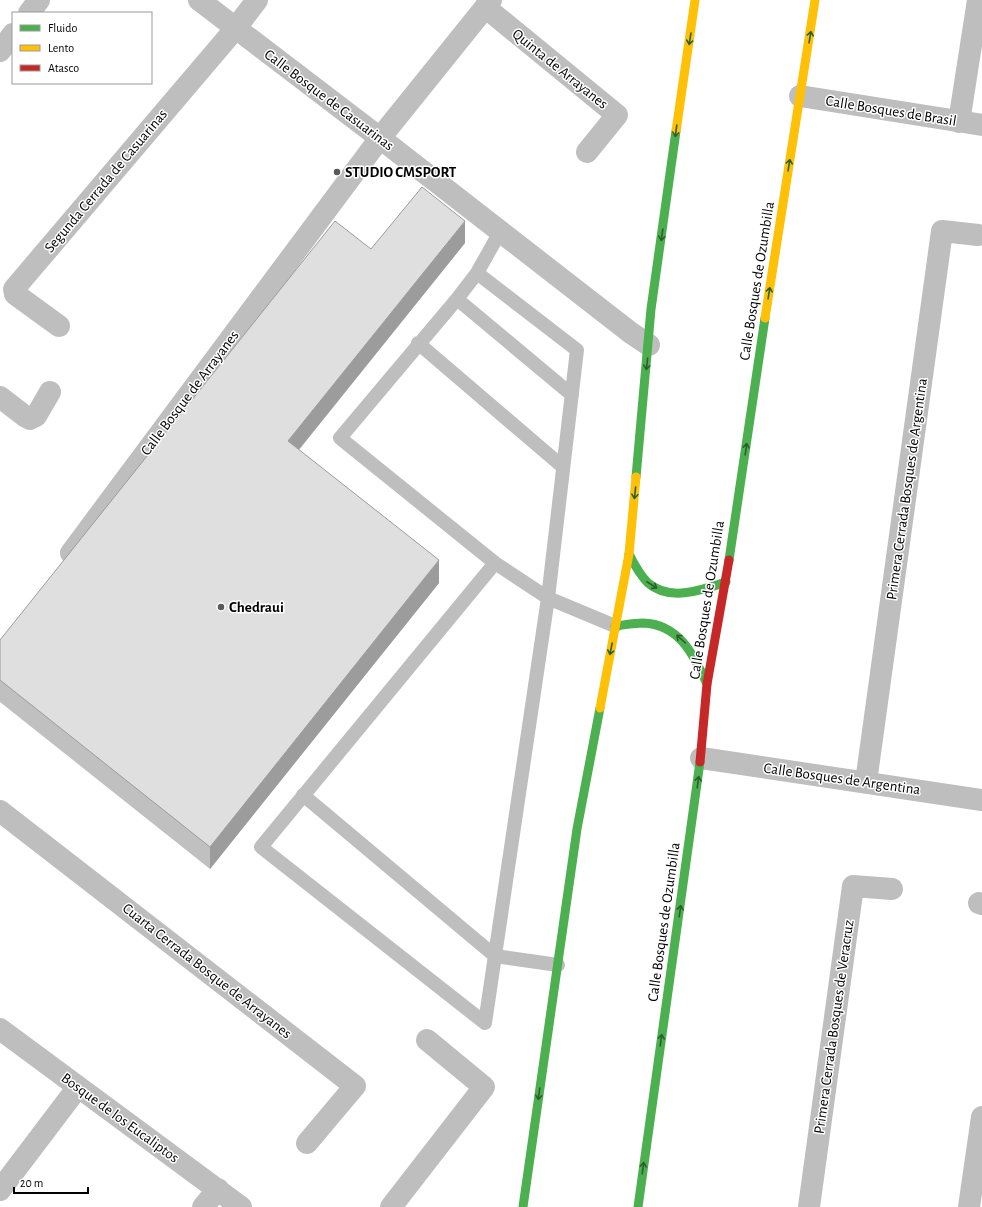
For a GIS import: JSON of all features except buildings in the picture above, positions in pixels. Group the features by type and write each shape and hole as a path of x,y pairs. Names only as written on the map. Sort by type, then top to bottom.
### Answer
{"main road":[{"path":"523,1207 577,829 629,554 649,345 651,309 696,0"},
{"name":"Calle Bosques de Ozumbilla","path":"638,1207 701,758 707,684 726,582 780,216 815,0"},
{"path":"629,554 639,571 650,584 667,592 685,594 705,590 726,582"},
{"path":"615,626 645,623 667,628 686,642 707,684"}],"street":[{"path":"30,12 39,0"},
{"name":"Calle Bosque de Casuarinas","path":"199,0 235,29 380,138 631,333 649,345"},
{"path":"235,29 257,0"},
{"path":"959,122 978,0"},
{"name":"Calle Bosque de Arrayanes","path":"57,572 380,138 488,4"},
{"name":"Quinta de Arrayanes","path":"488,4 617,115 587,152"},
{"name":"Segunda Cerrada de Casuarinas","path":"59,326 15,294 14,290 235,29"},
{"path":"0,51 12,35"},
{"name":"Calle Bosques de Brasil","path":"800,96 982,125"},
{"name":"Primera Cerrada Bosques de Argentina","path":"866,782 942,231 978,235"},
{"path":"0,398 30,419 36,416 50,392"},
{"name":"Calle Bosques de Argentina","path":"701,758 982,800"},
{"name":"Cuarta Cerrada Bosque de Arrayanes","path":"0,811 355,1086 307,1143"},
{"name":"Primera Cerrada Bosques de Veracruz","path":"809,1207 853,886 892,889"},
{"name":"Bosque de los Eucaliptos","path":"0,1029 241,1207"},
{"path":"391,1207 484,1087 427,1040"},
{"path":"0,1190 78,1087"},
{"path":"969,1207 982,1116"},
{"path":"203,1207 218,1189"}],"lane":[{"path":"500,232 477,273 457,299 418,343 340,438 494,563 548,598 615,626"},
{"path":"477,273 577,350 548,598 485,1023 260,847 304,796 494,563"},
{"path":"457,299 572,395"},
{"path":"418,343 563,467"},
{"path":"304,796 495,956 558,965"}],"traffic: fast":[{"path":"636,477 651,309 676,131"},
{"path":"729,560 765,318"},
{"path":"629,554 640,573 648,583 657,589 666,592 686,593 726,582"},
{"path":"615,626 643,623 656,625 676,635 691,652 707,684"},
{"path":"523,1207 577,829 600,708"},
{"path":"638,1207 700,762"}],"traffic: slow":[{"path":"676,131 695,0"},
{"path":"765,318 815,0"},
{"path":"600,708 629,554 636,477"}],"traffic: jam":[{"path":"700,762 707,684 729,560"}],"place":[{"name":"STUDIO CMSPORT","path":"337,172"},
{"name":"Chedraui","path":"221,607"}]}
